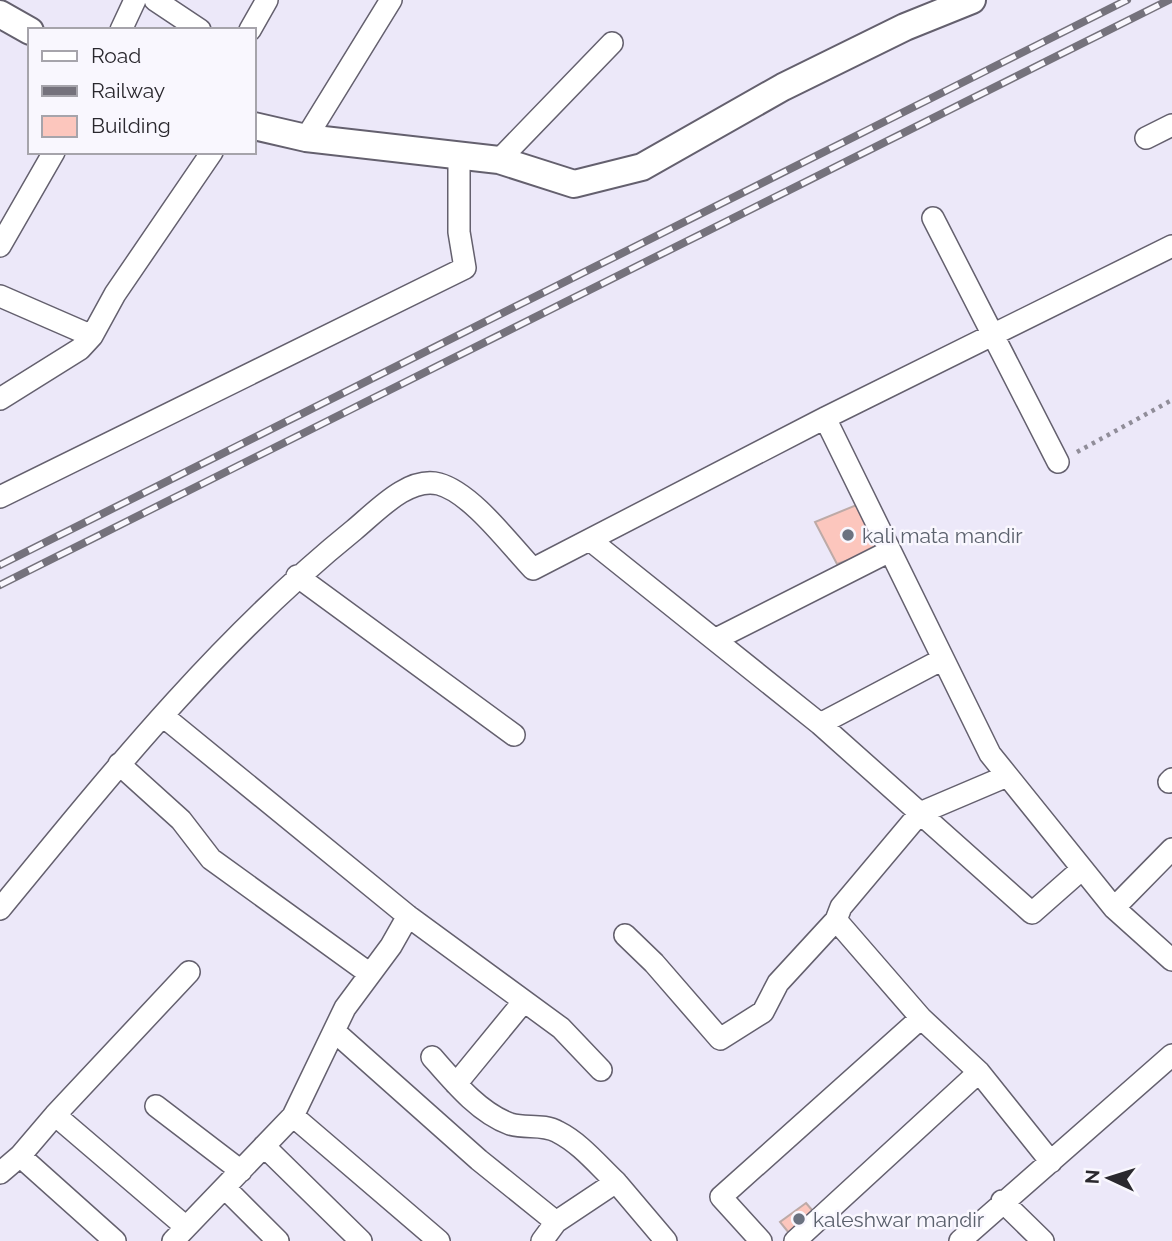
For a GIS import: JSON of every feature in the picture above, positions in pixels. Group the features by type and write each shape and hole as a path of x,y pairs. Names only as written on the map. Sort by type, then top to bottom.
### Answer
{"street":[{"path":"122,28 135,0"},
{"path":"155,0 197,28"},
{"path":"251,28 267,0"},
{"path":"306,138 391,0"},
{"path":"256,126 306,138 499,160 575,184 642,167 783,87 905,27 972,0"},
{"path":"0,15 28,30"},
{"path":"499,160 612,43"},
{"path":"1146,138 1172,125"},
{"path":"0,246 53,154"},
{"path":"0,399 80,349 92,336 115,294 211,154"},
{"path":"0,497 465,268 459,232 459,155"},
{"path":"933,218 1058,462"},
{"path":"0,909 119,764 297,576 395,497 417,485 439,484 467,500 533,569 825,418 1172,246"},
{"path":"0,296 92,336"},
{"path":"825,418 989,754 1114,908 1172,960"},
{"path":"590,540 820,724 1032,913 1082,869"},
{"path":"716,639 890,551"},
{"path":"297,576 514,734"},
{"path":"820,724 943,659"},
{"path":"163,716 408,916 561,1028 601,1070"},
{"path":"119,764 181,820 211,859 370,974"},
{"path":"625,935 654,963 720,1039 763,1012 778,983 836,920 841,907 920,813 1007,776"},
{"path":"1114,908 1172,849"},
{"path":"55,1115 179,1234 293,1116 345,1008 408,916"},
{"path":"836,920 921,1018 979,1072 1051,1162"},
{"path":"0,1173 20,1156 189,972"},
{"path":"456,1084 524,1001"},
{"path":"761,1241 721,1197 921,1018"},
{"path":"334,1031 480,1160 556,1222"},
{"path":"960,1241 1002,1201 1051,1162 1172,1055"},
{"path":"432,1057 456,1084 491,1114 512,1125 544,1126 559,1132 616,1182 666,1241"},
{"path":"795,1241 979,1072"},
{"path":"156,1106 241,1171"},
{"path":"293,1116 439,1241"},
{"path":"264,1146 360,1241"},
{"path":"20,1156 115,1241"},
{"path":"542,1241 556,1222 616,1182"},
{"path":"225,1188 276,1240"},
{"path":"1002,1201 1043,1241"}],"path":[{"path":"1058,462 1172,400"}],"building":[{"name":"kali mata mandir","path":"859,504 880,549 837,564 815,522"},
{"name":"kaleshwar mandir","path":"806,1203 818,1217 793,1238 780,1222"}],"railway":[{"path":"0,565 1127,0"},
{"path":"0,585 1169,0"}],"place":[{"name":"kali mata mandir","path":"848,535"},
{"name":"kaleshwar mandir","path":"799,1219"}]}
